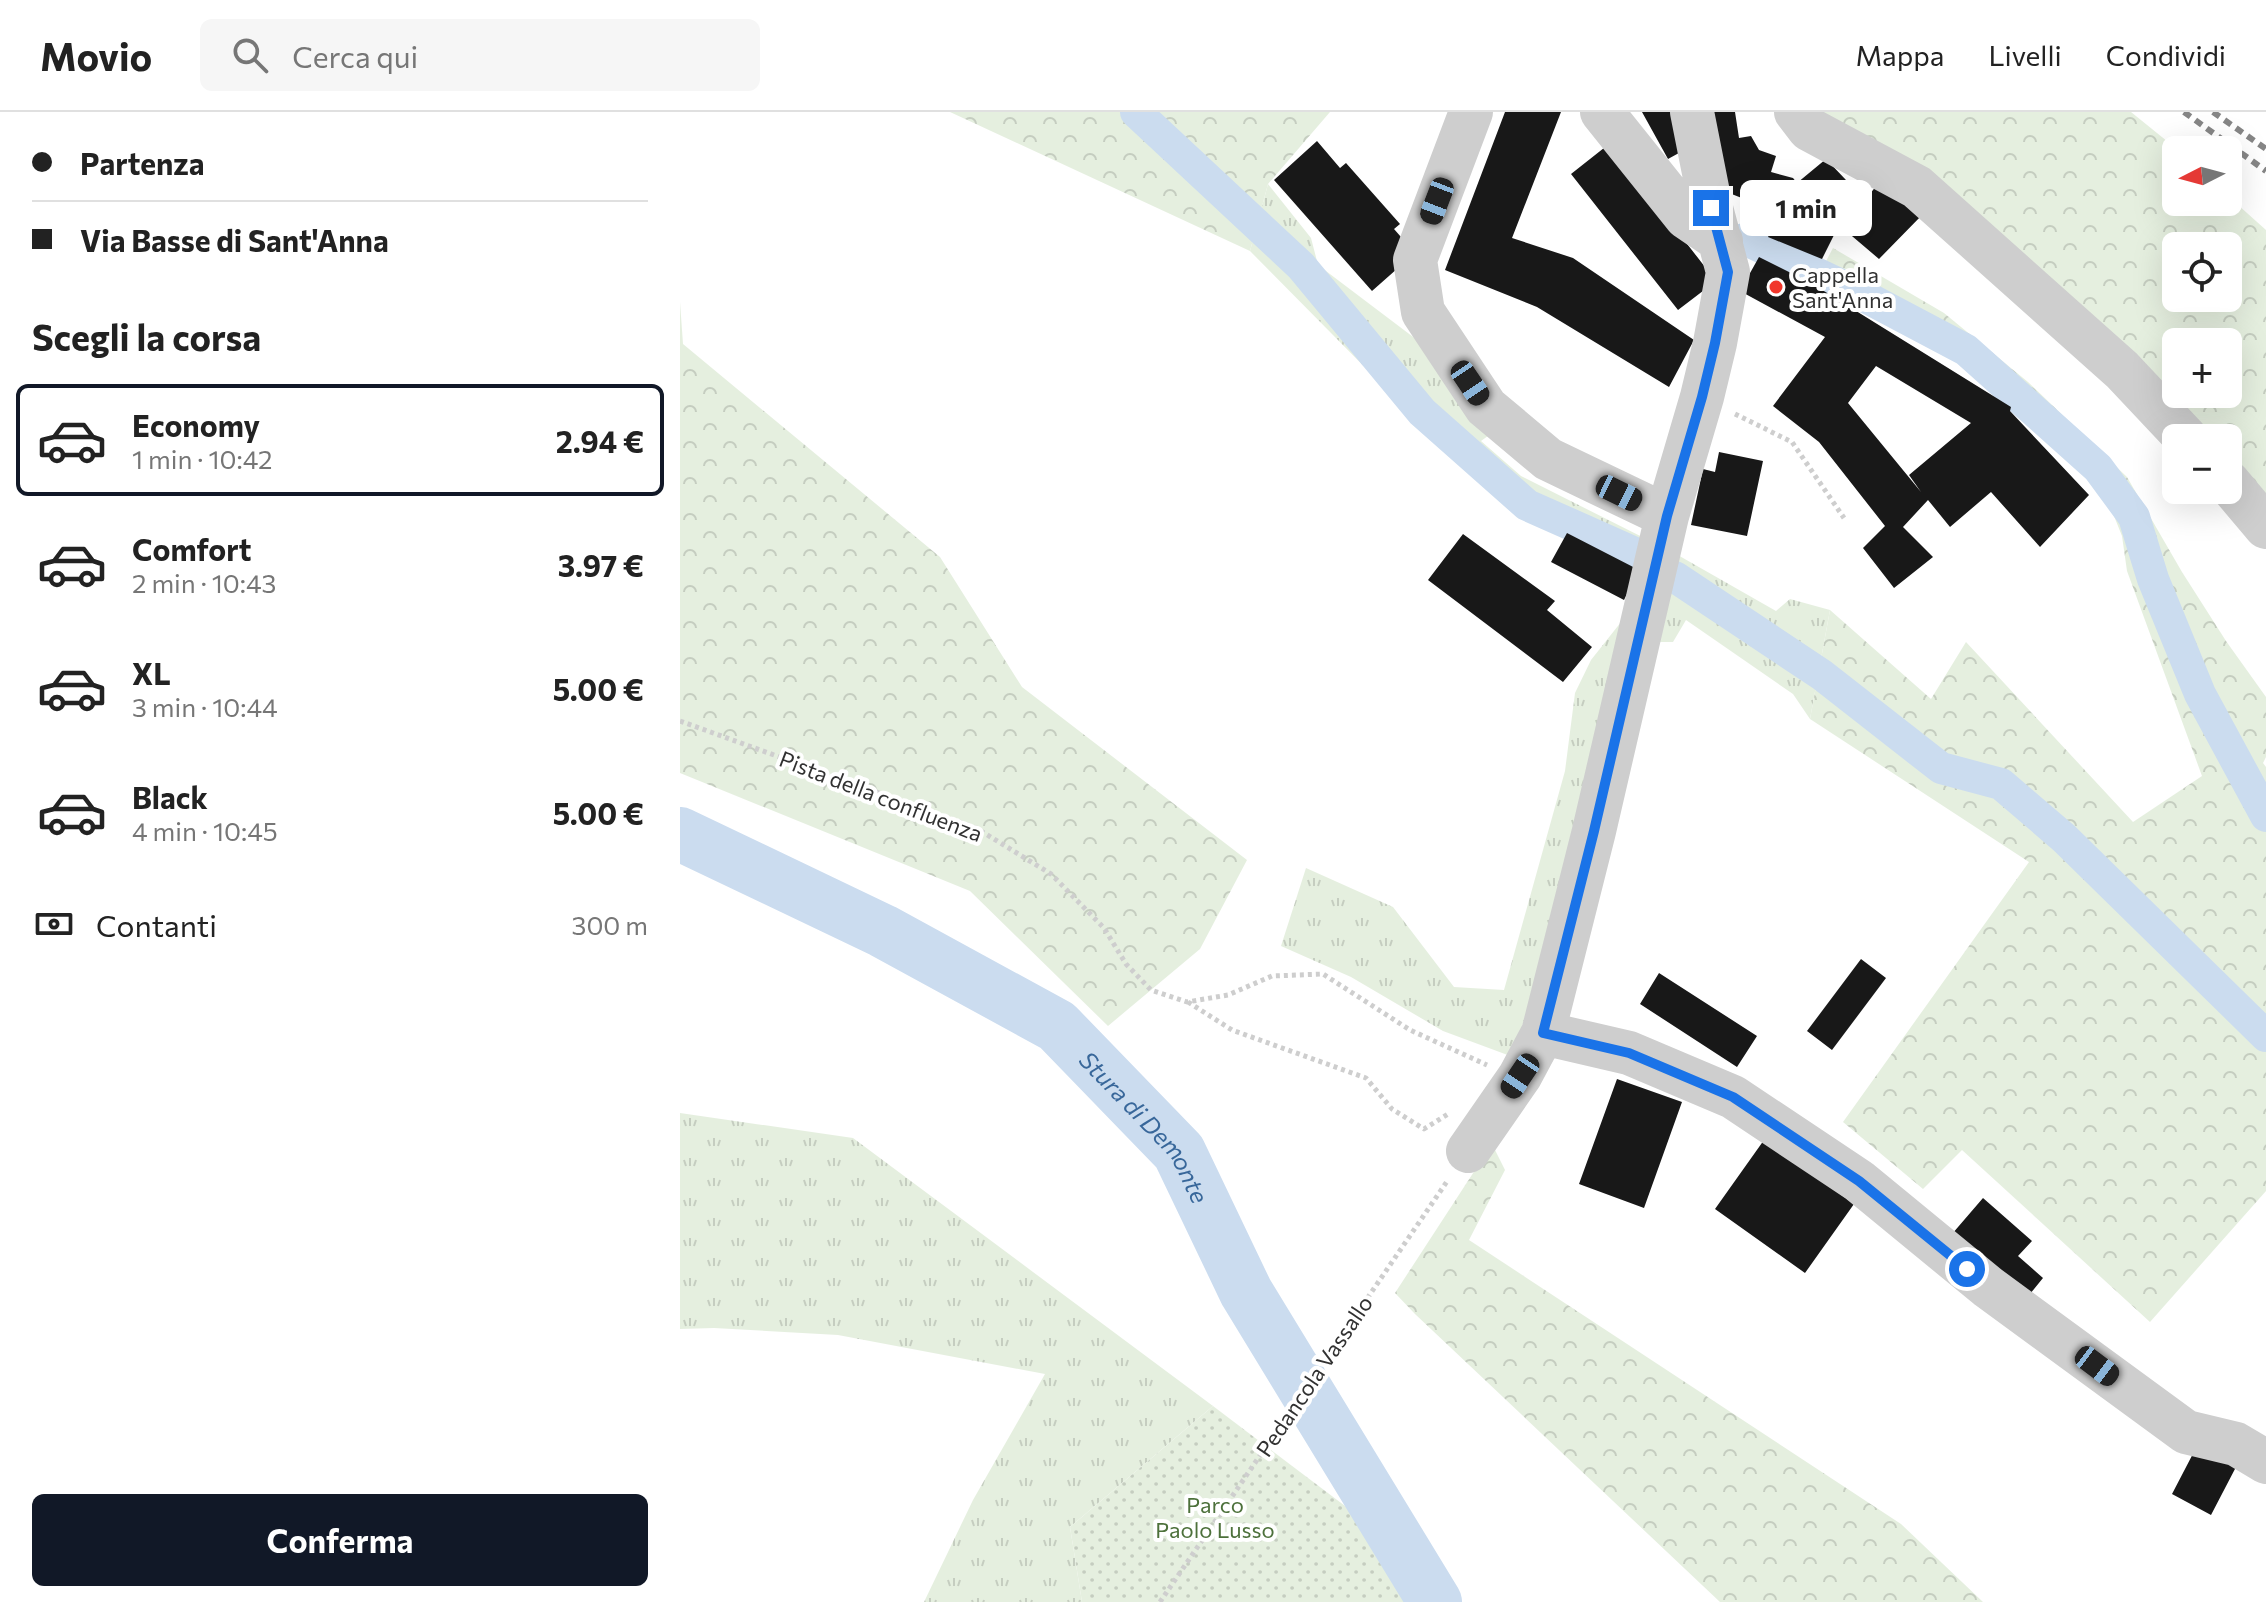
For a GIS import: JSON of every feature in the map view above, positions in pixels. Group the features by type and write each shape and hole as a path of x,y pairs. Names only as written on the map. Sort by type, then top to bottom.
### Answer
{"street":[{"path":"1471,112 1415,260 1423,312 1486,407 1548,459 1667,516"},
{"path":"1602,112 1686,217 1721,241"},
{"path":"1460,1132 1520,1076 1543,1033 1594,831 1667,516 1715,343 1728,272 1711,208 1692,112"},
{"path":"1796,112 1809,129 1917,187 2122,370 2173,424"},
{"path":"2242,499 2266,527"},
{"path":"1543,1033 1629,1053 1733,1097 1859,1181 1988,1287 2186,1432 2236,1444 2266,1462"}],"path":[{"path":"1727,410 1792,442 1844,518"},
{"name":"Pista della confluenza","path":"680,721 976,828 1051,874 1104,928 1126,964 1151,990 1187,1002 1228,995 1272,976 1323,974 1410,1030 1480,1063 1520,1076"},
{"path":"1187,1002 1232,1030 1366,1078 1392,1109 1424,1129 1460,1132"},
{"name":"Pedancola Vassallo","path":"1160,1602 1460,1132"}],"green space":[{"path":"950,112 1330,112 1268,184 1250,251"},
{"path":"1811,112 2131,112 2162,137 2162,216 2242,216 2242,209 2266,230 2266,507 2242,478 2242,424 2195,424 2178,408 2242,408 2242,328 2162,328 2162,392 2076,308"},
{"path":"1268,184 1311,238 1318,265 1437,355 1492,433 1481,441 1521,476 1676,554 1776,611 1790,599 1830,610 1810,719 1793,694 1686,620 1673,642 1628,642 1610,733 1513,1057 1443,1031 1351,977 1281,946 1306,868 1393,907 1454,987 1504,990 1565,771 1575,693 1591,660 1625,617 1639,570 1515,510 1414,417 1250,251"},
{"path":"1833,248 1944,313 2028,382 2127,477 2182,572 2266,697 2266,757 2263,763 2266,767 2266,1191 2150,1322 1962,1150 1923,1189 1843,1122 2029,862 1810,719 1830,610 1931,699 1966,642 2133,822 2202,776 2127,571 2122,536 2104,491 2020,403 1816,280"},
{"path":"680,302 683,344 940,557 1022,687 1247,860 1200,949 1108,1026 970,891 680,773"},
{"path":"680,1113 853,1138 1213,1406 1070,1527 1082,1602 924,1602 973,1500 1045,1374 838,1335 680,1329"},
{"path":"1492,1144 1505,1170 1469,1240 1901,1524 1983,1602 1720,1602 1395,1293"},
{"name":"Parco Paolo Lusso","path":"1213,1406 1357,1515 1417,1602 1082,1602 1070,1527"}],"building":[{"path":"1505,112 1561,112 1512,238 1573,258 1694,340 1669,387 1537,307 1445,270"},
{"path":"1642,112 1676,112 1688,148 1668,159"},
{"path":"1708,112 1735,112 1739,138 1751,136 1759,150 1776,156 1771,172 1793,178 1797,183 1826,159 1865,200 1881,180 1924,213 1879,259 1839,225 1822,259 1768,237 1780,213 1729,193"},
{"path":"1317,141 1340,168 1346,163 1400,224 1394,229 1415,253 1372,291 1274,180"},
{"path":"1609,144 1716,281 1678,310 1571,174"},
{"path":"1759,257 1811,283 2011,407 2010,411 2089,495 2040,547 1991,492 1950,527 1928,500 1903,527 1933,557 1894,588 1863,548 1885,526 1819,442 1773,406 1825,337 1740,291","holes":["1876,366 1971,423 1909,475 1921,492 1848,403"]},
{"path":"1719,452 1763,461 1747,536 1691,525 1703,469 1715,472"},
{"path":"1567,533 1639,570 1624,600 1551,562"},
{"path":"1463,534 1555,601 1547,610 1592,647 1563,682 1428,580"},
{"path":"1861,959 1886,978 1832,1050 1807,1031"},
{"path":"1659,973 1757,1036 1737,1067 1640,1004"},
{"path":"1617,1079 1682,1102 1644,1208 1579,1184"},
{"path":"1764,1140 1854,1204 1805,1273 1715,1209"},
{"path":"1983,1198 2032,1241 2018,1256 2043,1278 2026,1299 1952,1234"},
{"path":"2197,1446 2236,1467 2211,1515 2172,1494"}],"waterway":[{"path":"1136,112 1301,266 1422,412 1527,505 1644,557"},
{"path":"1744,239 1862,295 1966,350 2098,468 2134,517 2153,579 2200,694 2266,816"},
{"path":"1675,577 1822,675 1941,768 2001,784 2064,838 2266,1036"},
{"name":"Stura di Demonte","path":"680,834 883,931 1057,1026 1179,1152 1246,1292 1435,1602"}],"railway":[{"path":"2184,112 2266,171"},
{"path":"2213,112 2266,149"}],"place":[{"name":"Cappella Sant'Anna","path":"1776,287"}],"route":[{"path":"1711,208 1728,272 1715,343 1667,516 1594,831 1543,1033 1629,1053 1733,1097 1859,1181 1967,1269"}]}
